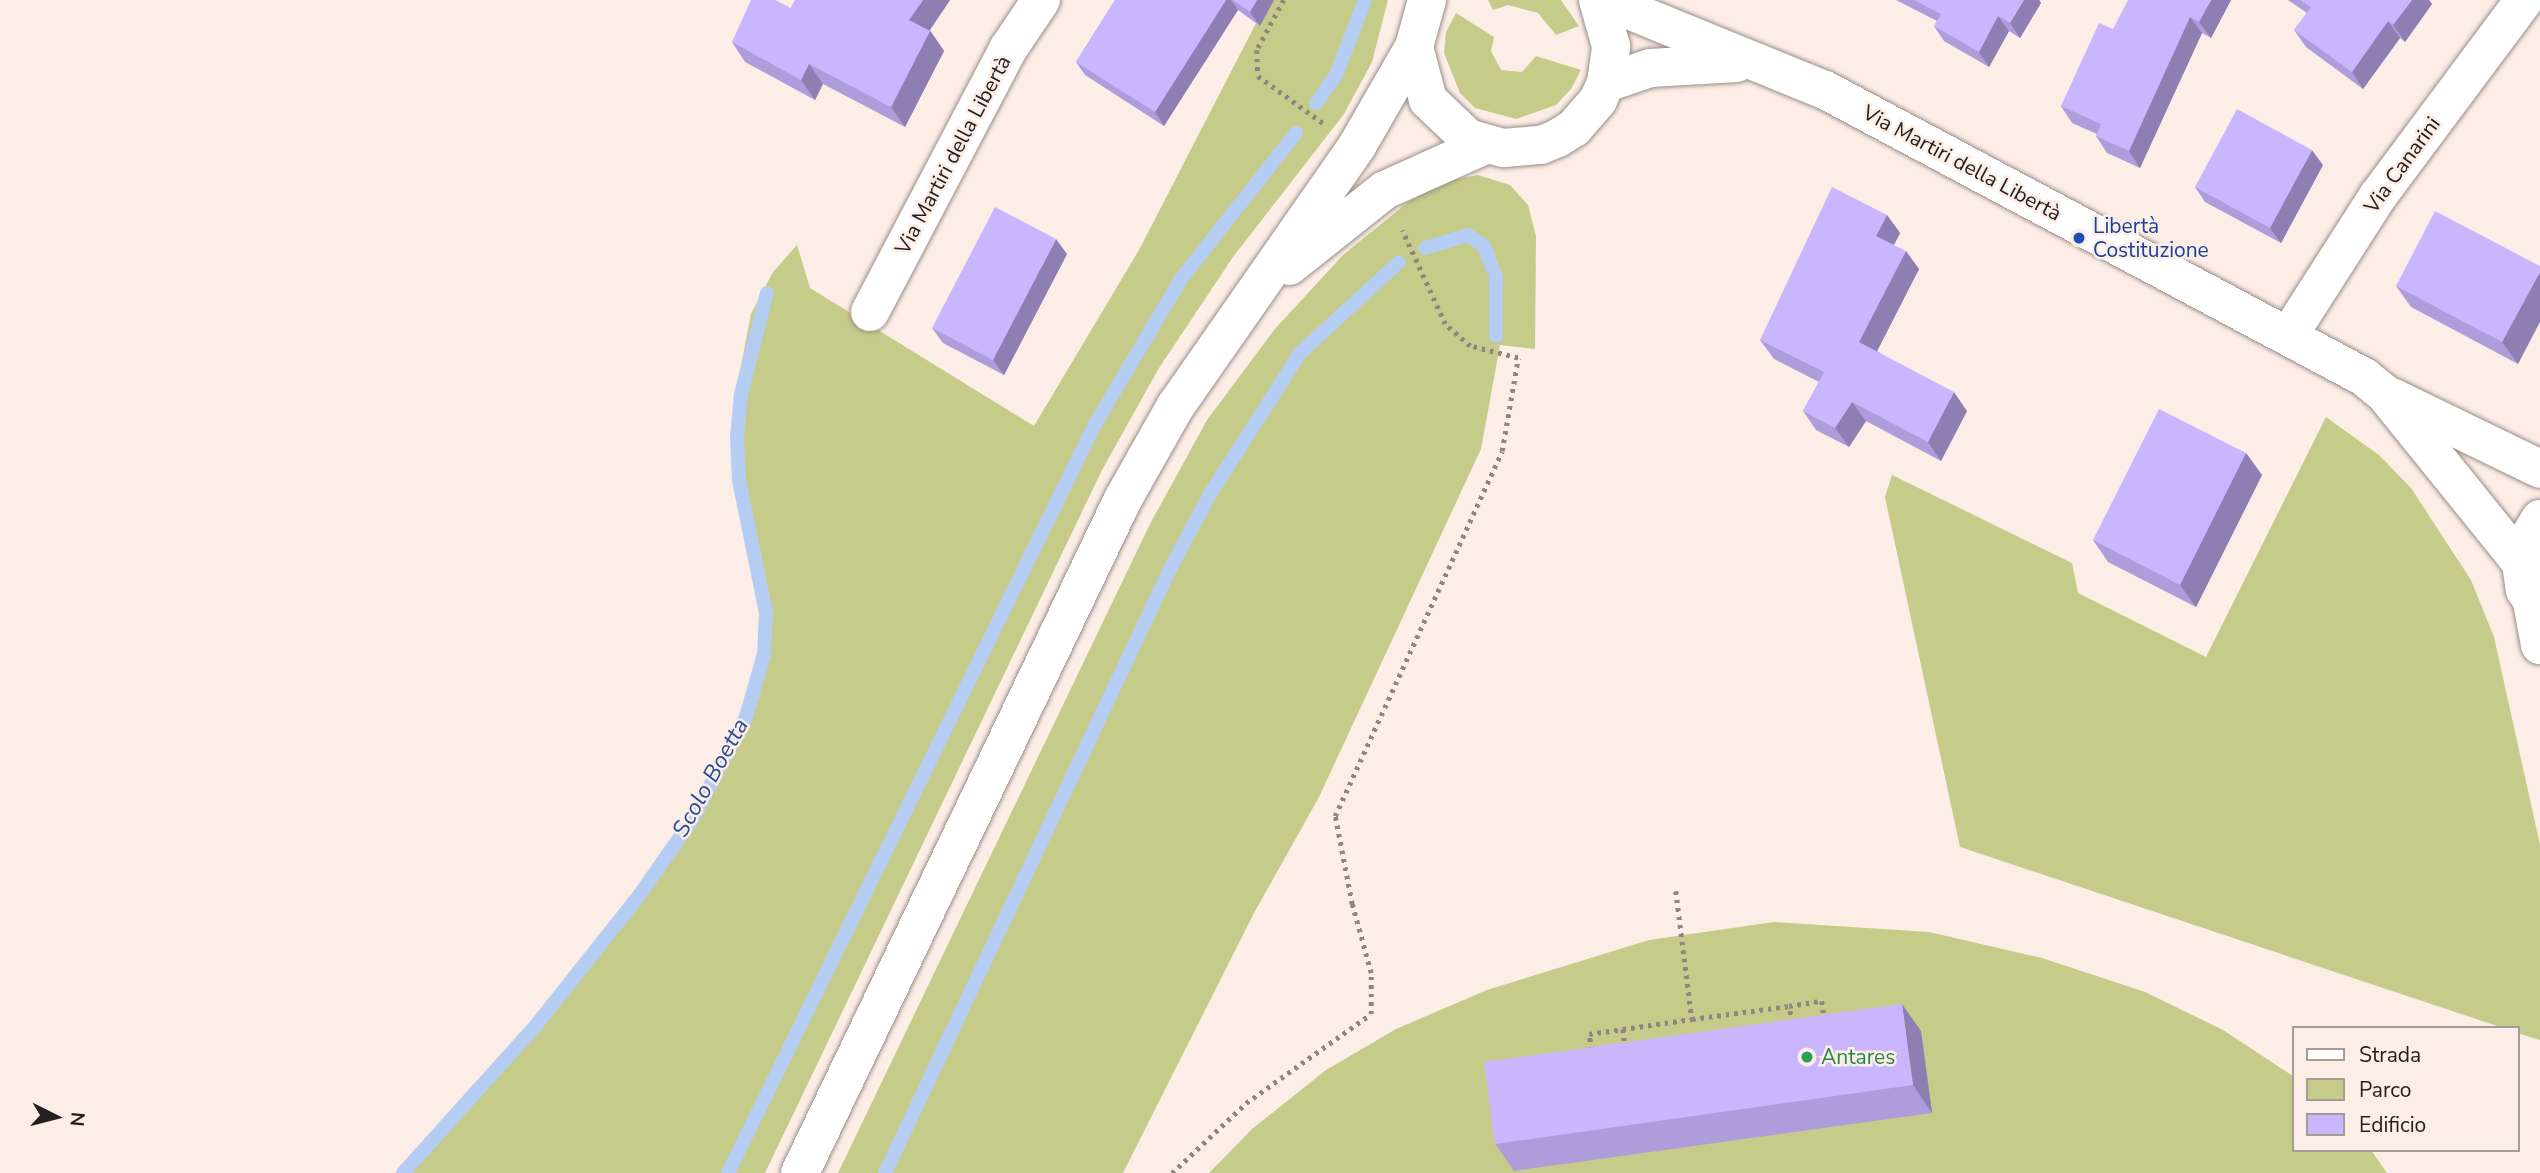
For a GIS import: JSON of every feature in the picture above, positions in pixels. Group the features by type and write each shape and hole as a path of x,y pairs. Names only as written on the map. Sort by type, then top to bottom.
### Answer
{"street":[{"name":"Via Martiri della Libertà","path":"870,312 1008,49 1041,0"},
{"path":"800,1173 1123,499 1175,407 1357,146 1414,47 1427,0"},
{"path":"1414,47 1420,84 1433,108 1453,128 1485,145 1522,148 1558,138 1587,115 1606,83 1611,46 1598,0"},
{"name":"Via Martiri della Libertà","path":"1604,0 1825,90 2364,377 2384,393 2521,563 2536,607 2540,645"},
{"name":"Via Canarini","path":"2289,335 2378,196 2524,0"},
{"name":"Via Martiri della Libertà","path":"1606,83 1650,68 1756,63"},
{"path":"1250,299 1385,190 1485,145"},
{"name":"Via Martiri della Libertà","path":"2384,393 2540,469"},
{"path":"2521,563 2524,545 2540,519"}],"path":[{"path":"1172,1173 1246,1103 1371,1014 1371,974 1335,816 1502,451 1518,358"},
{"path":"1676,891 1692,1019"},
{"path":"1592,1055 1589,1034 1822,1001 1827,1043 1796,1048 1789,1006"},
{"path":"1623,1029 1626,1050"}],"green space":[{"path":"1268,0 1388,0 1372,62 1344,114 1233,257 1159,368 1102,470 765,1173 403,1173 563,990 657,862 713,776 752,702 769,628 736,442 740,371 751,314 773,272 797,245 810,288 1034,426 1139,250"},
{"path":"1488,0 1561,0 1579,26 1556,35 1538,13 1508,5 1493,10"},
{"path":"1456,13 1494,37 1491,51 1501,70 1522,72 1536,56 1581,70 1571,89 1556,105 1516,119 1475,108 1460,93 1444,53 1446,32"},
{"path":"1478,175 1510,185 1528,205 1536,236 1535,349 1500,345 1481,449 1319,797 1254,913 1123,1173 838,1173 1150,524 1207,420 1274,330 1343,255 1407,203 1439,183"},
{"path":"2326,417 2379,455 2411,488 2471,580 2494,637 2540,845 2540,1040 2519,1034 2519,1026 2497,1026 1960,847 1885,497 1892,475 2072,563 2078,593 2206,657"},
{"name":"Antares","path":"1774,922 1929,932 2042,958 2145,992 2223,1030 2292,1075 2292,1152 2372,1152 2387,1173 1209,1173 1252,1129 1326,1070 1396,1029 1487,990 1649,940"}],"building":[{"path":"751,0 775,0 791,8 795,0 923,0 909,20 930,31 891,107 809,64 801,80 732,42"},
{"path":"1115,0 1226,0 1155,112 1076,62"},
{"path":"1233,0 1257,0 1250,12"},
{"path":"1914,0 2024,0 2010,23 1998,16 1979,52 1934,26 1941,14"},
{"path":"2128,0 2211,0 2199,22 2190,17 2129,151 2096,136 2101,124 2061,106 2099,23 2113,29"},
{"path":"2300,0 2412,0 2393,25 2388,21 2352,72 2294,30 2311,7"},
{"path":"2237,109 2312,150 2270,228 2195,187"},
{"path":"1832,187 1887,215 1876,236 1906,251 1859,342 1954,392 1928,442 1852,402 1835,428 1803,411 1824,372 1760,340"},
{"path":"995,207 1056,239 993,360 932,328"},
{"path":"2435,211 2540,266 2540,272 2502,342 2396,286"},
{"path":"2159,409 2246,453 2180,585 2093,540"},
{"path":"1902,1004 1913,1085 1495,1144 1484,1062"}],"waterway":[{"path":"1316,103 1335,77 1365,0"},
{"path":"728,1173 1094,426 1181,279 1296,133"},
{"path":"1425,248 1468,235 1484,246 1496,277 1496,336"},
{"path":"885,1173 1170,569 1210,494 1300,353 1399,262"},
{"name":"Scolo Boetta","path":"403,1173 537,1024 638,897 692,820 746,717 764,654 766,613 739,480 737,437 741,394 767,293"}],"place":[{"name":"Libertà Costituzione","path":"2079,238"},
{"name":"Antares","path":"1807,1057"}]}
